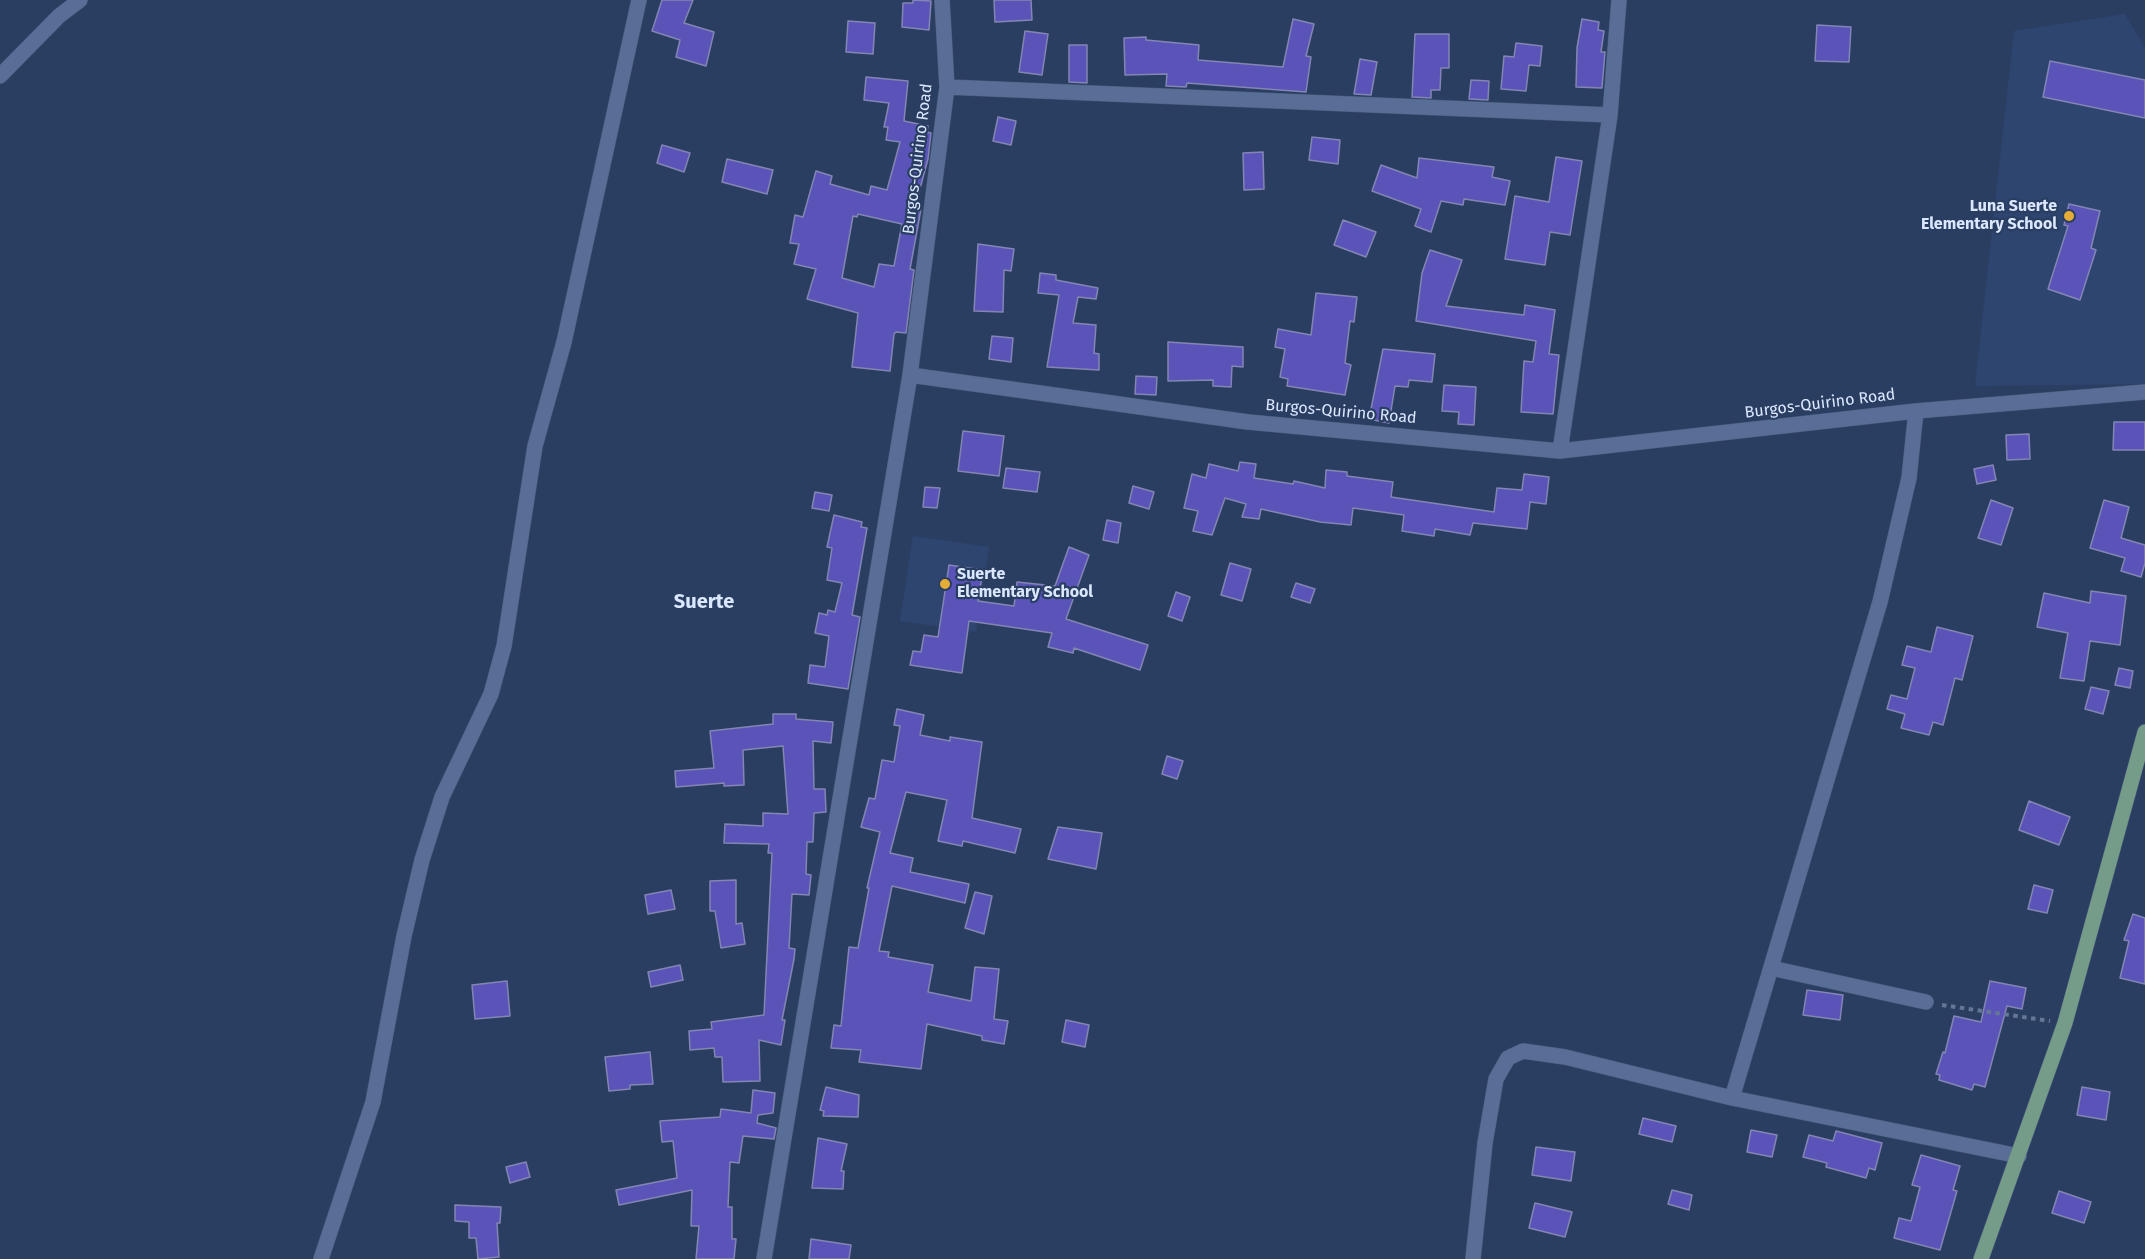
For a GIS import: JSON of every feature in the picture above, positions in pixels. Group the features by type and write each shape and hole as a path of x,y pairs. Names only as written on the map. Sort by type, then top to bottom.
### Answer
{"main road":[{"path":"1981,1259 2065,1023 2145,732"}],"street":[{"path":"0,76 59,16 80,0"},
{"path":"321,1259 373,1102 404,936 422,860 442,797 490,694 504,646 535,446 564,342 639,0"},
{"name":"Burgos-Quirino Road","path":"942,0 946,87 910,375 1248,422 1560,451 1916,411 2145,392"},
{"path":"1560,451 1610,115 1619,0"},
{"path":"946,87 1610,115"},
{"path":"764,1259 910,375"},
{"path":"1732,1098 1883,592 1908,478 1916,411"},
{"path":"1771,968 1926,1002"},
{"path":"1473,1259 1485,1143 1496,1079 1508,1058 1523,1052 1565,1057 1732,1098 2019,1156"}],"path":[{"path":"1926,1002 2065,1023"}],"shaded area":[{"name":"Luna Suerte Elementary School","path":"2125,14 2145,48 2145,384 1975,386 2014,31"},
{"name":"Suerte Elementary School","path":"913,536 989,547 976,632 900,621"}],"building":[{"path":"662,0 693,0 684,23 714,32 706,66 676,57 680,40 652,31"},
{"path":"913,0 931,1 929,30 902,27 903,3 913,3"},
{"path":"994,0 1031,0 1032,20 995,22"},
{"path":"1293,19 1314,24 1306,56 1311,57 1306,92 1187,83 1186,87 1166,86 1167,74 1125,75 1124,38 1146,37 1146,40 1199,45 1198,60 1283,67"},
{"path":"1582,19 1599,22 1598,30 1604,31 1601,52 1605,52 1602,88 1576,87 1577,48"},
{"path":"848,21 875,23 873,54 846,52"},
{"path":"1817,25 1851,27 1849,62 1815,61"},
{"path":"1025,31 1048,34 1042,75 1019,72"},
{"path":"1415,34 1449,34 1449,68 1441,68 1440,90 1431,90 1431,98 1412,97"},
{"path":"1516,43 1542,46 1540,66 1529,65 1526,91 1501,89 1504,56 1514,57"},
{"path":"1069,45 1087,45 1087,83 1069,82"},
{"path":"1360,59 1377,62 1371,95 1354,94"},
{"path":"2050,61 2145,80 2145,118 2043,97"},
{"path":"866,77 908,81 904,121 928,126 927,132 931,133 928,159 915,207 921,209 910,269 914,270 906,333 896,332 894,334 890,371 852,367 858,313 807,299 816,269 794,264 799,244 790,243 795,215 803,217 816,171 832,176 830,184 869,195 871,186 887,190 900,142 886,140 888,127 884,127 889,103 864,100","holes":["858,214 902,224 894,266 879,264 874,287 842,278 853,216 857,217"]},
{"path":"1471,80 1489,81 1488,100 1469,99"},
{"path":"998,117 1016,121 1011,145 993,141"},
{"path":"1312,137 1340,140 1338,164 1309,160"},
{"path":"662,145 690,153 684,172 657,163"},
{"path":"1263,152 1264,189 1244,190 1243,153"},
{"path":"1556,157 1582,161 1570,235 1550,232 1545,265 1505,259 1515,196 1549,202"},
{"path":"1419,158 1494,167 1492,177 1510,181 1505,205 1464,199 1463,205 1441,201 1431,232 1415,226 1421,209 1372,191 1381,165 1417,178"},
{"path":"727,159 773,170 767,194 722,182"},
{"path":"2069,204 2100,211 2091,248 2096,250 2080,300 2048,289 2068,226 2064,225"},
{"path":"1343,220 1376,232 1366,257 1334,245"},
{"path":"978,244 1014,249 1011,271 1004,270 1003,312 974,311"},
{"path":"1430,250 1462,260 1446,306 1524,315 1525,305 1555,310 1549,354 1559,355 1553,414 1521,412 1524,361 1533,362 1536,341 1416,321 1422,273"},
{"path":"1040,273 1056,275 1056,280 1098,288 1096,299 1078,297 1073,323 1096,325 1094,353 1099,354 1099,370 1047,367 1059,295 1038,293"},
{"path":"1316,293 1357,297 1354,322 1350,321 1345,363 1351,365 1345,395 1287,386 1288,379 1280,377 1285,349 1275,347 1278,329 1311,335"},
{"path":"992,336 1013,338 1011,362 989,359"},
{"path":"1168,342 1243,347 1243,367 1232,366 1231,387 1213,386 1213,380 1168,381"},
{"path":"1383,349 1435,354 1432,382 1409,380 1408,387 1395,386 1389,423 1369,419"},
{"path":"1136,376 1157,377 1156,395 1135,394"},
{"path":"1444,385 1476,387 1474,425 1458,424 1459,412 1442,411"},
{"path":"2114,422 2145,422 2145,450 2113,450"},
{"path":"963,431 1004,436 999,476 958,471"},
{"path":"2029,434 2030,459 2007,460 2006,435"},
{"path":"1240,462 1256,464 1254,478 1293,484 1294,481 1325,488 1326,470 1347,472 1347,476 1393,482 1391,497 1494,512 1497,488 1522,490 1524,474 1549,477 1546,504 1530,502 1527,529 1473,523 1470,535 1435,529 1434,536 1402,531 1404,515 1353,508 1351,525 1320,522 1261,509 1259,519 1242,517 1246,504 1225,498 1212,535 1193,531 1198,511 1184,508 1192,474 1206,478 1209,464 1238,471"},
{"path":"1993,465 1996,480 1977,484 1974,469"},
{"path":"1006,468 1040,472 1037,492 1003,488"},
{"path":"1133,486 1154,492 1149,509 1129,503"},
{"path":"925,487 940,488 937,508 923,507"},
{"path":"815,492 832,495 829,511 812,508"},
{"path":"1991,500 2013,508 2001,545 1978,538"},
{"path":"2104,500 2129,507 2121,538 2145,545 2145,563 2141,577 2121,571 2125,558 2090,548"},
{"path":"834,515 862,522 861,527 867,528 852,615 860,617 848,689 808,683 810,665 825,667 829,636 815,633 819,613 827,615 828,610 835,612 842,583 827,580 832,548 827,547"},
{"path":"1107,520 1121,523 1118,543 1103,540"},
{"path":"1069,547 1089,555 1066,619 1148,645 1140,670 1074,648 1073,653 1048,647 1052,633 969,621 962,673 910,665 913,651 921,652 924,635 938,637 949,565 983,570 978,601 1014,606 1017,582 1055,586"},
{"path":"1230,563 1251,569 1242,601 1221,595"},
{"path":"1296,583 1315,589 1310,603 1291,597"},
{"path":"2091,591 2126,596 2120,645 2090,641 2084,681 2060,678 2068,633 2037,627 2044,593 2090,603"},
{"path":"1176,592 1190,597 1182,621 1168,616"},
{"path":"1937,627 1973,636 1962,680 1955,678 1943,725 1933,722 1929,735 1901,728 1905,714 1887,709 1891,695 1907,699 1915,668 1902,665 1907,646 1931,652"},
{"path":"2119,668 2133,671 2130,688 2115,685"},
{"path":"2091,687 2109,691 2103,714 2085,709"},
{"path":"897,709 924,715 920,735 950,741 950,737 982,742 972,818 1021,829 1015,853 963,841 962,846 938,841 947,800 906,792 890,853 913,858 910,872 969,884 965,903 892,886 879,951 889,952 888,957 933,965 928,992 971,1001 975,967 999,969 994,1019 1008,1021 1004,1044 982,1040 982,1036 927,1024 921,1069 859,1062 861,1050 831,1048 834,1025 841,1026 849,947 858,948 869,888 867,888 880,832 861,827 869,798 875,799 882,760 894,762 900,726 894,725"},
{"path":"773,714 796,714 796,719 833,722 831,743 813,741 814,789 825,789 826,812 814,813 813,842 807,842 806,874 811,875 809,895 792,894 789,948 795,949 782,1020 785,1020 781,1045 759,1040 760,1081 723,1082 722,1057 715,1057 714,1048 690,1050 689,1031 712,1029 711,1022 764,1015 772,853 768,853 769,844 724,843 725,824 763,826 763,813 788,814 783,746 743,750 744,785 724,786 724,783 676,787 675,771 714,768 710,731 773,724"},
{"path":"1167,756 1183,761 1177,779 1162,774"},
{"path":"2029,801 2070,817 2059,845 2019,830"},
{"path":"1058,827 1102,833 1096,869 1048,859"},
{"path":"736,880 736,924 742,923 745,944 721,948 715,911 710,911 710,881"},
{"path":"2034,885 2053,890 2047,913 2028,909"},
{"path":"671,890 675,909 648,914 645,895"},
{"path":"975,892 992,896 984,934 965,928"},
{"path":"2133,914 2145,918 2145,984 2120,978 2129,941 2124,940"},
{"path":"680,965 683,980 651,987 648,972"},
{"path":"507,981 510,1016 475,1019 472,985"},
{"path":"1990,981 2026,988 2022,1009 2007,1006 1985,1087 1974,1084 1972,1090 1939,1080 1940,1075 1936,1074 1943,1052 1945,1053 1954,1016 1981,1022"},
{"path":"1807,990 1843,995 1840,1020 1803,1015"},
{"path":"1066,1020 1089,1025 1085,1047 1062,1042"},
{"path":"650,1052 653,1084 630,1085 630,1089 609,1091 605,1057"},
{"path":"826,1087 859,1095 858,1117 823,1116 824,1111 820,1110"},
{"path":"2082,1087 2110,1092 2106,1120 2077,1115"},
{"path":"753,1090 775,1093 773,1113 758,1115 757,1123 776,1128 774,1139 743,1136 739,1163 730,1162 728,1207 732,1207 732,1239 736,1239 734,1259 696,1259 699,1226 691,1226 692,1190 619,1205 616,1190 677,1178 673,1141 662,1142 660,1121 720,1117 721,1109 751,1113"},
{"path":"1643,1118 1676,1126 1672,1142 1639,1134"},
{"path":"1751,1130 1777,1135 1772,1157 1747,1152"},
{"path":"1836,1131 1882,1143 1875,1170 1869,1168 1866,1178 1826,1167 1827,1163 1803,1157 1809,1135 1833,1141"},
{"path":"818,1138 847,1144 841,1171 844,1171 843,1189 812,1188"},
{"path":"1536,1147 1575,1152 1571,1181 1532,1175"},
{"path":"1921,1155 1960,1166 1953,1190 1957,1191 1940,1250 1894,1238 1899,1218 1911,1221 1920,1187 1912,1185"},
{"path":"526,1162 530,1177 510,1183 506,1167"},
{"path":"1672,1190 1692,1195 1689,1210 1668,1204"},
{"path":"2059,1191 2091,1202 2084,1223 2052,1213"},
{"path":"1535,1203 1572,1212 1565,1237 1529,1228"},
{"path":"455,1205 501,1207 500,1223 497,1223 499,1257 478,1259 476,1238 469,1238 469,1222 455,1221"},
{"path":"811,1239 851,1245 849,1259 809,1259"}],"place":[{"name":"Luna Suerte Elementary School","path":"2069,216"},
{"name":"Suerte Elementary School","path":"945,584"}],"district":[{"name":"Suerte","path":"704,602"}]}
